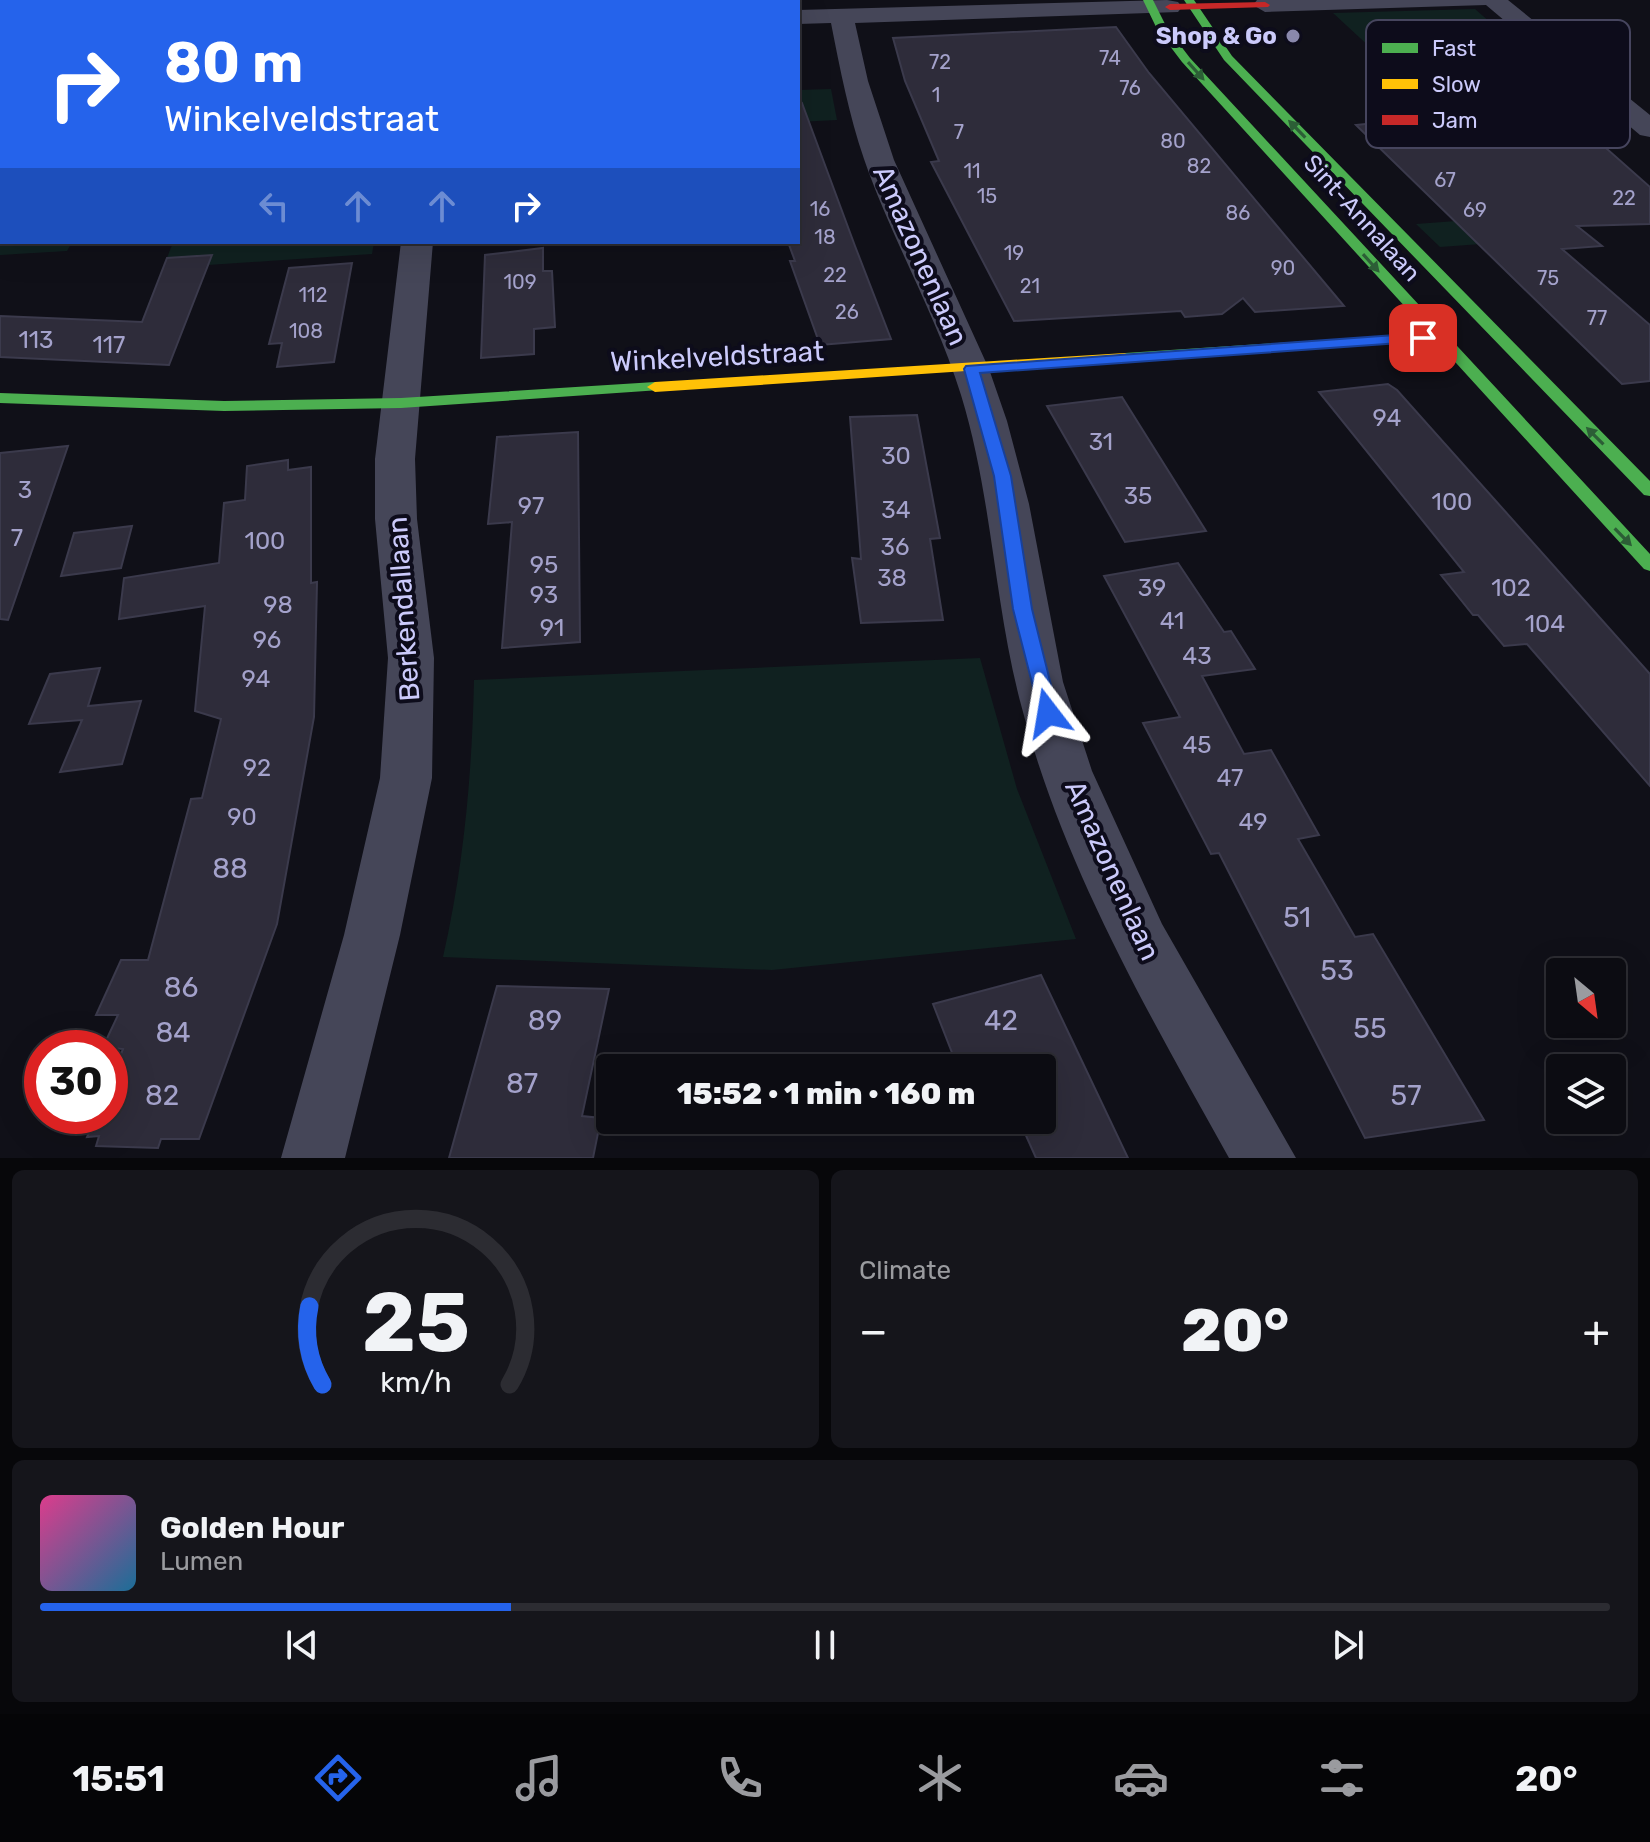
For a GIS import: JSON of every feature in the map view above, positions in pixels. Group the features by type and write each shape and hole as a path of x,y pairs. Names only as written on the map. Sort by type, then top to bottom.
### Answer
{"main road":[{"path":"1170,4 1265,5"},
{"name":"Sint-Annalaan","path":"1170,4 1186,60 1437,337 1650,565"},
{"name":"Sint-Annalaan","path":"1170,4 1228,58 1650,491"},
{"name":"Winkelveldstraat","path":"0,398 238,406 401,403 1437,337"}],"street":[{"path":"1265,5 1480,0"},
{"path":"1494,0 1518,20"},
{"path":"820,16 1170,4"},
{"name":"Amazonenlaan","path":"820,16 855,81 879,160 971,369 1002,476 1034,659 1067,767 1118,888 1168,990 1264,1158"},
{"path":"1630,112 1650,129"},
{"name":"Berkendallaan","path":"313,1158 372,935 406,778 412,685 409,620 396,519 395,459 417,244"}],"shaded area":[{"path":"1475,9 1488,20 1366,20 1366,44 1333,13"},
{"path":"831,89 837,120 800,122 800,90"},
{"path":"1562,213 1589,236 1440,247 1416,224"},
{"path":"0,244 71,244 67,251 0,255"},
{"path":"374,244 372,254 163,268 172,245"},
{"path":"980,658 1017,789 1076,939 772,970 443,957 466,819 474,680"}],"building":[{"path":"1116,27 1149,73 1344,306 1255,312 1243,298 1222,314 1185,317 1181,311 1014,321 931,162 939,161 905,81 893,38"},
{"path":"800,104 891,339 820,345 790,261 795,261 789,244 800,244"},
{"path":"1366,124 1366,135 1356,125"},
{"path":"1380,148 1606,148 1650,187 1650,224 1577,226 1602,246 1562,249 1650,325 1650,381 1622,384"},
{"path":"543,248 543,271 552,271 555,327 534,329 534,354 481,358 485,255"},
{"path":"212,255 169,365 0,357 0,316 142,322 167,258"},
{"path":"352,263 334,362 277,367 282,343 269,344 289,268"},
{"path":"1388,384 1397,390 1650,674 1650,786 1527,644 1504,646 1478,615 1473,615 1441,575 1464,572 1319,392"},
{"path":"1122,397 1206,531 1125,542 1047,406"},
{"path":"917,415 940,538 930,539 943,620 861,623 852,558 861,559 850,417"},
{"path":"578,432 580,642 502,648 512,522 488,524 497,437"},
{"path":"68,446 8,620 0,619 0,453"},
{"path":"288,460 288,470 311,467 311,583 317,582 314,717 277,924 199,1139 161,1139 158,1148 96,1146 99,1136 87,1137 88,1134 128,1134 128,1030 111,1030 118,1015 96,1015 121,960 148,960 191,799 202,798 221,719 195,711 205,606 119,619 124,578 219,563 224,503 245,500 247,466"},
{"path":"132,526 121,568 61,576 74,533"},
{"path":"1178,563 1224,632 1231,631 1255,669 1202,676 1244,754 1271,750 1319,835 1298,839 1355,937 1373,934 1484,1120 1365,1138 1219,853 1211,854 1143,723 1180,717 1104,576"},
{"path":"100,668 88,706 141,701 122,764 60,772 82,720 29,724 50,674"},
{"path":"1041,975 1128,1158 1036,1158 1025,1134 1056,1134 1056,1054 953,1054 933,1004"},
{"path":"497,986 609,989 582,1116 596,1117 598,1134 593,1158 449,1158"}],"traffic: fast":[{"path":"1148,0 1162,29 1186,60 1650,565"},
{"path":"1189,0 1228,58 1650,491"},
{"path":"1125,357 1437,337"},
{"path":"0,398 224,406 401,403 655,387"}],"traffic: slow":[{"path":"655,387 1125,357"}],"traffic: jam":[{"path":"1170,7 1265,5"}],"place":[{"name":"Shop & Go","path":"1293,36"}],"route":[{"path":"1048,713 1023,609 1002,476 971,369 1423,338"}]}
